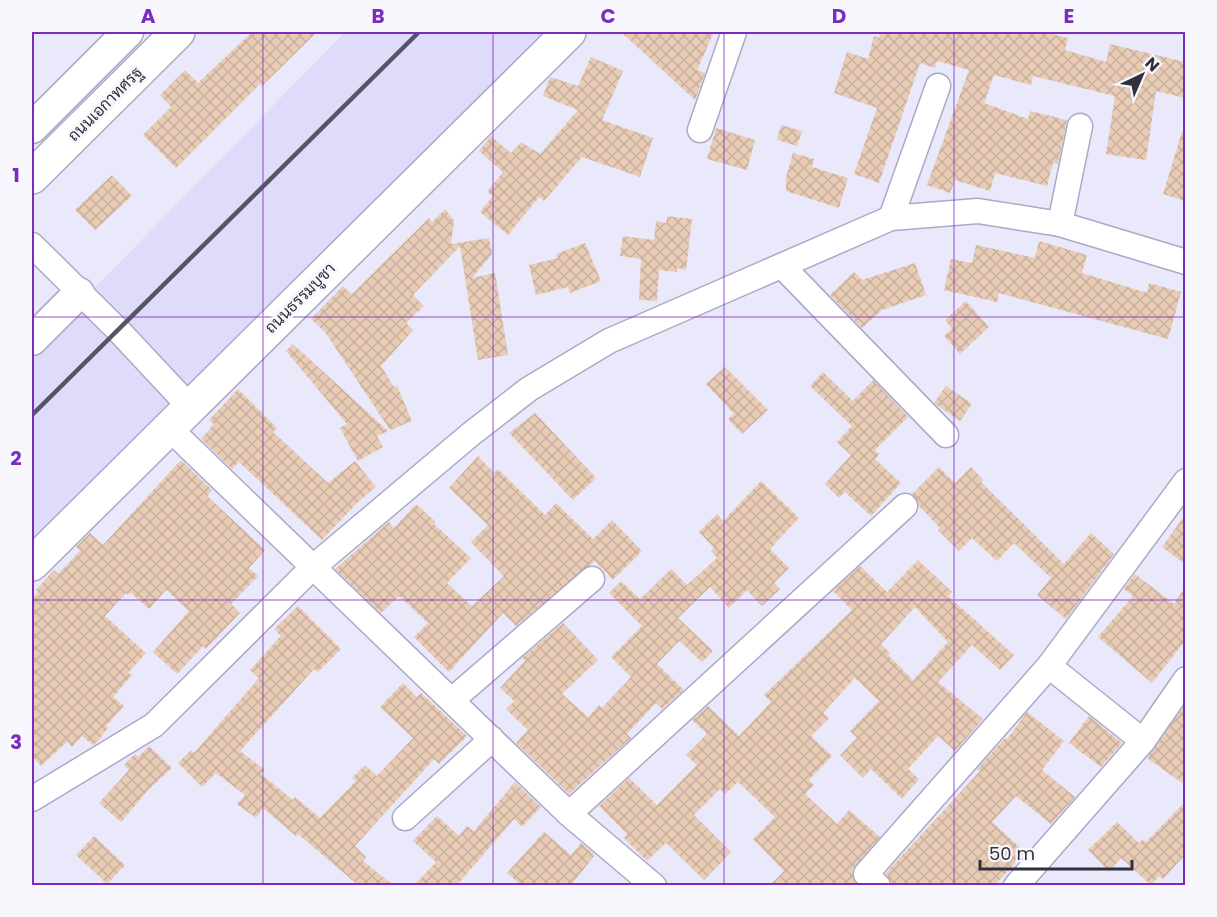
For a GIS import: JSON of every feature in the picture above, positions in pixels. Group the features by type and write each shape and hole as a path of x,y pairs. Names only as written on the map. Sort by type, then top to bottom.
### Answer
{"main road":[{"name":"ถนนเอกาทศรฐ","path":"32,177 178,32"},
{"name":"ถนนธรรมบูชา","path":"32,564 569,32"}],"street":[{"path":"32,128 128,32"},
{"path":"700,130 734,32"},
{"path":"891,218 938,86"},
{"path":"1060,224 1080,126"},
{"path":"32,799 154,725 312,568 471,434 529,389 609,341 891,218 978,211 1060,224 1184,257"},
{"path":"32,245 118,330 179,418 312,568 569,814 654,885"},
{"path":"782,266 946,435"},
{"path":"32,340 79,293"},
{"path":"878,885 866,874 1049,666 1185,481"},
{"path":"569,814 905,506"},
{"path":"452,700 592,579"},
{"path":"1049,666 1143,741"},
{"path":"1016,885 1143,741 1185,679"},
{"path":"405,818 492,739"}],"shaded area":[{"path":"345,32 551,32 32,546 32,352"}],"building":[{"path":"252,32 317,32 262,86 260,84 176,168 143,135 171,107 160,95 185,70 198,83"},
{"path":"621,32 714,32 697,70 705,73 695,100"},
{"path":"880,32 1044,32 1068,38 1065,50 1106,62 1110,44 1185,62 1185,98 1156,91 1146,160 1106,154 1115,96 1033,76 1031,85 994,75 984,103 1028,119 1030,111 1067,120 1058,164 1053,163 1047,186 995,173 990,191 955,180 950,193 927,185 969,70 937,61 935,68 920,63 879,183 854,174 877,108 834,93 847,52 868,59 874,36 879,38"},
{"path":"591,57 623,71 602,120 653,138 640,177 582,157 544,201 539,197 508,235 480,212 493,196 487,192 503,172 479,151 491,136 511,153 521,142 540,154 578,110 543,96 550,77 578,86"},
{"path":"781,125 802,131 797,146 777,140"},
{"path":"716,128 755,140 747,170 707,159"},
{"path":"1182,132 1185,132 1185,201 1163,194"},
{"path":"793,153 814,159 812,167 848,178 839,208 786,191 786,177"},
{"path":"112,175 132,196 95,230 75,210"},
{"path":"445,209 454,221 451,244 489,238 492,254 472,278 495,273 508,355 478,360 460,246 413,295 424,306 406,323 413,330 381,366 394,387 397,386 412,421 390,430 325,332 311,319 343,286 352,294 429,218 432,222"},
{"path":"667,216 692,219 686,270 677,268 677,272 659,270 657,301 639,300 641,259 620,256 623,236 654,240 656,221 666,223"},
{"path":"1039,241 1087,255 1082,273 1147,293 1149,283 1181,292 1168,339 999,293 997,302 944,290 951,259 972,263 976,245 1035,258"},
{"path":"585,243 601,281 570,293 568,287 536,295 529,265 558,258 556,254"},
{"path":"915,263 926,295 882,310 862,328 830,295 854,272 862,280"},
{"path":"966,301 989,327 960,354 944,336 952,328 945,320"},
{"path":"293,344 388,431 377,436 383,447 358,461 340,428 347,424 286,351"},
{"path":"725,367 768,410 742,434 728,419 734,414 706,384"},
{"path":"823,372 853,401 873,380 908,417 875,450 879,454 875,459 901,483 871,516 845,492 839,498 825,484 851,455 837,442 852,426 810,386"},
{"path":"946,386 972,404 960,421 934,403"},
{"path":"238,389 277,428 273,432 328,483 355,461 376,487 358,502 322,540 239,462 232,469 201,439 214,424 209,420"},
{"path":"535,413 596,478 573,500 509,433"},
{"path":"478,456 494,473 498,469 545,515 556,503 593,539 612,520 642,551 613,580 595,561 516,626 503,613 449,672 414,637 428,623 399,596 381,613 335,569 389,522 394,528 416,504 471,558 447,583 472,606 504,576 471,542 488,525 449,488"},
{"path":"181,460 212,490 207,496 265,550 249,568 258,576 231,604 240,613 206,649 203,646 177,674 153,652 189,611 166,590 149,609 131,593 128,595 126,593 105,616 146,653 128,673 132,675 113,697 124,706 106,726 108,728 96,743 93,745 82,736 72,747 67,742 41,766 32,756 32,599 38,592 36,590 54,570 58,574 80,551 76,547 90,533 103,545"},
{"path":"939,467 955,483 971,467 983,480 981,482 1064,564 1091,533 1114,554 1066,619 1037,595 1051,578 1014,543 997,561 972,538 959,551 938,530 940,528 919,506 912,494"},
{"path":"761,481 799,518 770,549 789,568 774,583 780,589 762,606 747,590 729,608 710,587 678,618 713,651 702,662 679,641 657,664 684,690 662,709 656,703 627,734 631,738 569,794 516,743 528,730 506,709 514,701 500,688 525,661 522,658 563,623 598,660 562,694 588,717 599,705 602,708 631,677 611,657 642,626 609,593 621,581 640,599 671,569 687,585 717,558 711,551 714,548 699,532 717,514 723,521"},
{"path":"1185,515 1185,564 1162,547"},
{"path":"918,560 952,592 948,596 1014,655 1000,670 972,645 938,682 983,719 955,751 938,736 908,769 919,779 902,799 871,769 863,778 840,755 857,738 850,731 879,701 855,678 823,713 829,718 811,736 832,756 809,780 814,785 805,794 837,824 849,810 880,837 852,870 857,885 770,885 784,871 753,839 775,817 738,782 725,794 720,789 694,815 731,852 704,880 666,843 647,861 624,838 627,834 599,806 629,778 657,805 697,765 686,755 707,734 692,720 708,706 739,736 771,702 764,695 852,610 833,591 860,566 887,592","holes":["915,607 948,642 913,680 888,655 890,653 881,644"]},
{"path":"1135,574 1174,604 1185,587 1185,641 1152,683 1098,637 1133,596 1124,589"},
{"path":"298,606 341,649 318,672 314,669 240,751 265,770 261,774 293,800 295,797 320,818 356,781 352,778 365,765 377,776 413,738 380,707 403,683 417,697 421,693 467,736 439,764 434,759 355,846 366,857 363,861 393,885 358,885 298,834 296,836 263,808 256,818 237,804 245,795 216,773 202,787 178,763 191,750 194,753 259,678 250,670 281,636 274,629"},
{"path":"1185,705 1185,785 1147,758"},
{"path":"1027,712 1064,741 1042,770 1075,797 1051,824 1016,796 992,822 1025,852 995,885 892,885 886,873 980,771 977,769 1005,738 1007,739"},
{"path":"1089,716 1122,743 1101,767 1069,743"},
{"path":"149,746 172,768 149,789 121,822 99,803 129,770 124,765 135,754 138,757"},
{"path":"515,782 541,807 522,827 514,819 457,885 414,885 436,862 413,841 437,816 459,836 467,826 474,831"},
{"path":"1185,802 1185,855 1163,879 1159,876 1151,885 1121,858 1109,871 1088,850 1117,822 1139,843 1143,839 1146,842"},
{"path":"544,832 571,855 581,843 595,855 571,885 521,885 507,873"},
{"path":"94,836 125,865 107,884 76,855"}],"railway":[{"path":"32,415 419,32"}]}
